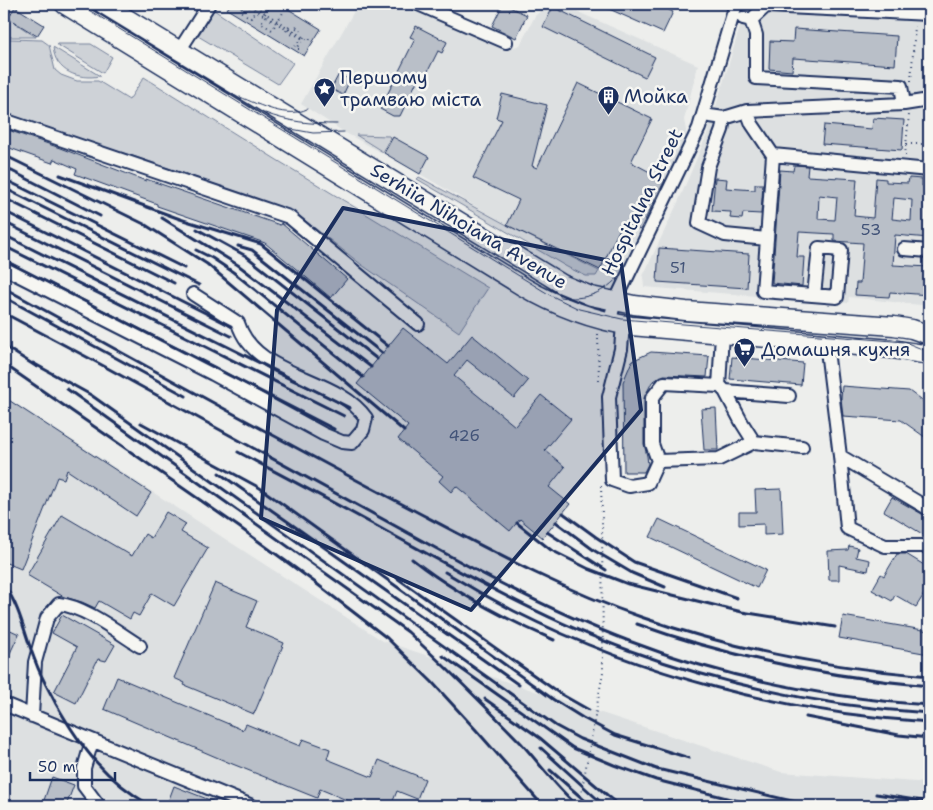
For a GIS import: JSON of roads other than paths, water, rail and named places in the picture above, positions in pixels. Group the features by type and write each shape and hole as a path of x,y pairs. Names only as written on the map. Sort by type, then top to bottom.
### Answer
{"highway":[{"name":"Serhiia Nihoiana Avenue","path":"64,4 522,286 558,305 579,313 617,323 892,349 925,356"},
{"name":"Serhiia Nihoiana Avenue","path":"103,4 562,284 591,296 615,302 686,311 894,326 929,334"}],"street":[{"path":"179,51 209,4"},
{"path":"418,4 506,42"},
{"path":"751,20 766,6 924,11"},
{"name":"Hospitalna Street","path":"658,461 648,483 629,486 612,480 609,397 620,349 617,323 612,312 615,302 699,128 734,10"},
{"path":"734,10 751,20 756,35 756,78 901,86 904,104"},
{"path":"703,115 724,118 747,111 904,104 929,100"},
{"path":"747,111 752,124 773,155 763,291 814,295"},
{"path":"724,118 722,130 708,167 699,223 725,235 767,239"},
{"path":"4,120 289,217 418,324"},
{"path":"773,155 929,170"},
{"path":"904,249 929,251"},
{"path":"4,268 213,374 324,434 342,442 352,443 362,430 366,418 359,408 260,356 241,333 238,323 192,294"},
{"path":"722,334 722,388 754,442"},
{"path":"826,342 847,528 886,546 927,546 929,543"},
{"path":"789,396 664,383 652,398 652,444 658,461 719,459 754,442 802,447"},
{"path":"840,456 929,509"},
{"path":"32,716 36,662 47,618 59,604 70,605 86,613 140,646"},
{"path":"4,704 252,806"},
{"path":"92,741 84,768 84,786 99,806"}],"tram line":[{"path":"79,4 550,295 579,309 622,319 905,342 929,352"},
{"path":"240,97 282,112 299,112 307,109"},
{"path":"265,113 282,119 300,122 337,124"},
{"path":"291,129 313,133 344,132"},
{"path":"560,297 578,298 594,294 615,281 621,274"}],"railway":[{"path":"6,156 144,224 207,264 404,431"},
{"path":"4,167 100,216"},
{"path":"60,175 180,219 261,244 388,346"},
{"path":"4,179 184,268"},
{"path":"4,188 199,285"},
{"path":"4,198 174,283"},
{"path":"4,211 231,326"},
{"path":"162,218 238,265 371,367"},
{"path":"4,222 231,336"},
{"path":"197,229 246,256 377,359"},
{"path":"4,235 350,408"},
{"path":"4,246 344,416"},
{"path":"238,246 252,250 382,353"},
{"path":"196,250 233,272 363,377"},
{"path":"4,260 334,429"},
{"path":"4,288 352,478 490,550 579,593 676,629 747,648 819,663 929,676"},
{"path":"4,297 186,396"},
{"path":"4,313 481,573 591,626 665,654 739,676 853,697 929,705"},
{"path":"4,346 37,367"},
{"path":"33,363 91,395 556,726 580,739 659,770"},
{"path":"4,364 239,527 387,638 432,682 543,806"},
{"path":"67,389 408,632 521,743 555,783 578,806"},
{"path":"141,423 172,440"},
{"path":"166,437 260,488 554,700 583,718 615,735 689,758"},
{"path":"238,452 507,596 567,625 628,650 701,674 814,700 852,706 929,713"},
{"path":"219,473 519,685"},
{"path":"563,513 634,562 737,598"},
{"path":"556,522 595,551 632,573 665,587"},
{"path":"517,523 551,550 589,569 628,584 742,612 835,627"},
{"path":"547,532 606,570"},
{"path":"412,559 445,583 480,604 554,640"},
{"path":"445,572 514,611 563,634 664,672 716,688 769,700 822,710 929,722"},
{"path":"397,578 559,693 589,710"},
{"path":"4,585 15,603 40,673 75,735 108,774 120,785 151,806"},
{"path":"637,624 708,647 781,664 855,677 929,686"},
{"path":"443,656 573,748 656,780 758,806"},
{"path":"485,699 540,738 620,806"},
{"path":"806,717 899,735 929,738"},
{"path":"541,748 605,806"},
{"path":"653,768 813,806"},
{"path":"550,770 591,806"},
{"path":"876,794 929,802"}],"place":[{"name":"Першому трамваю міста","path":"324,107"},
{"name":"Мойка","path":"608,115"},
{"name":"Домашня кухня","path":"745,368"}]}
